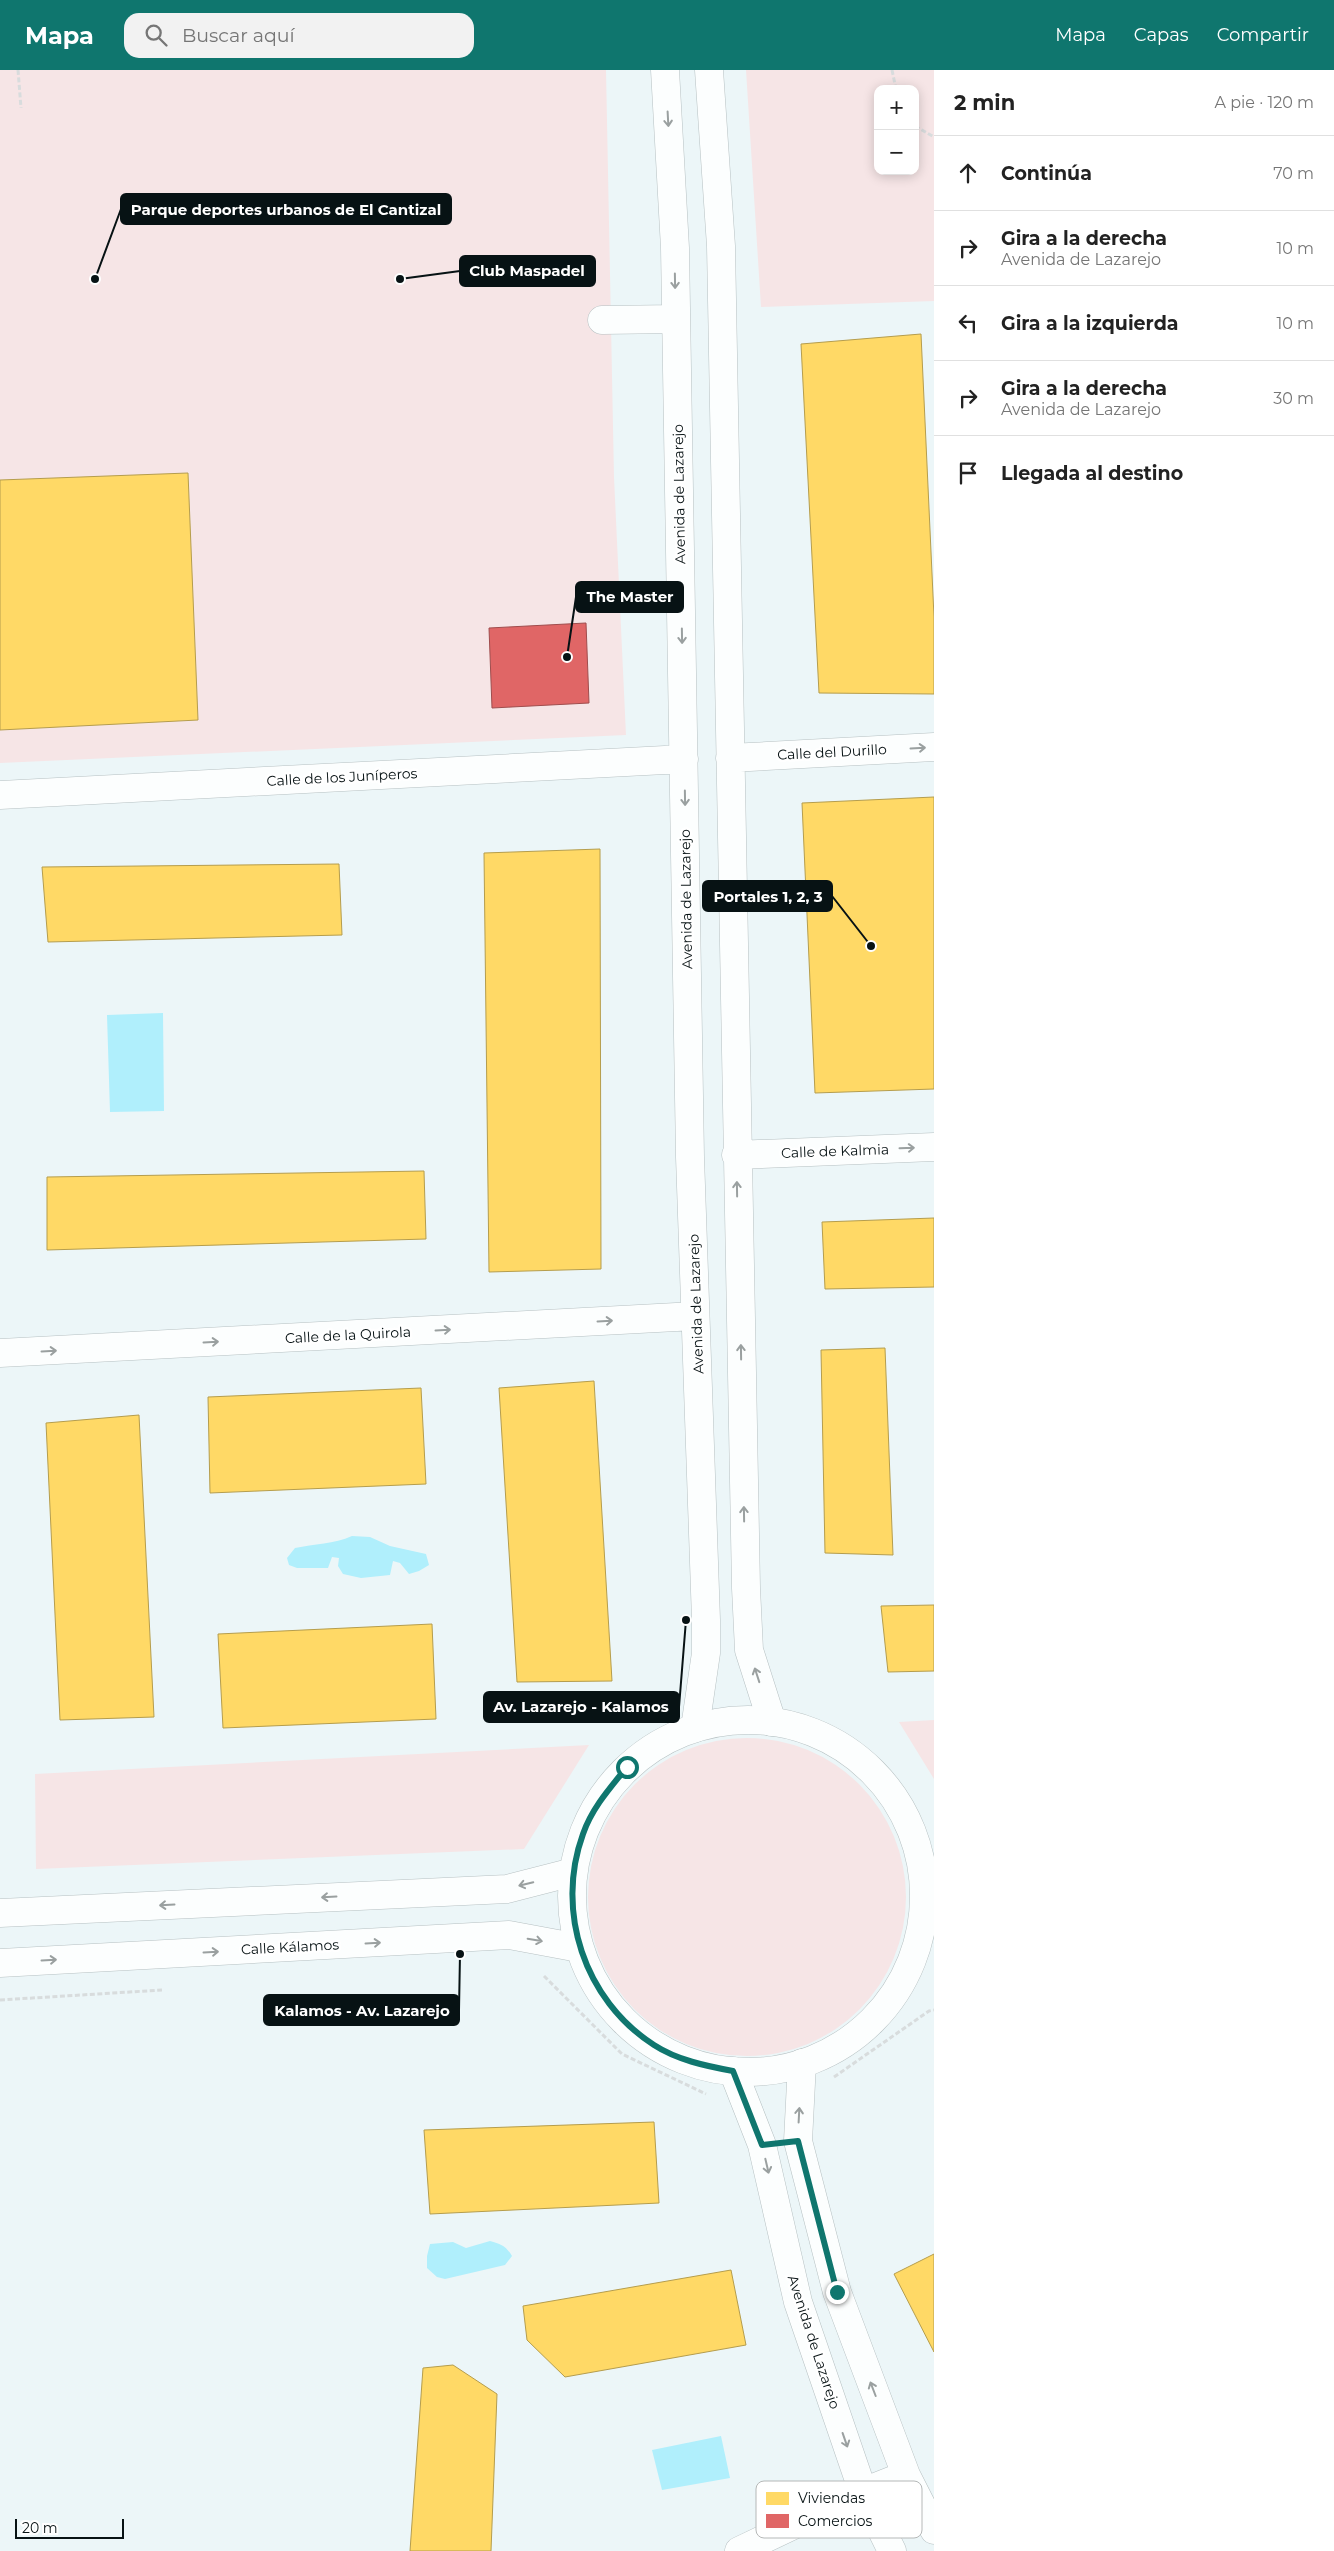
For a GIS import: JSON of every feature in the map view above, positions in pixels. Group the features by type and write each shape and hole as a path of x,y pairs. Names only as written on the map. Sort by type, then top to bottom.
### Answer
{"street":[{"name":"Avenida de Lazarejo","path":"665,70 675,248 690,1157 706,1620 706,1653 696,1728"},
{"path":"708,70 721,246 736,1155 746,1588 749,1650 772,1722"},
{"path":"602,320 676,319"},
{"name":"Calle del Durillo","path":"730,758 934,747"},
{"name":"Calle de los Juníperos","path":"0,795 684,760"},
{"name":"Calle de Kalmia","path":"736,1155 934,1147"},
{"name":"Calle de la Quirola","path":"0,1353 696,1316"},
{"path":"734,1720 772,1722 813,1732 850,1752 881,1780 905,1815 927,1855 924,1890 928,1925 907,1972 881,2012 845,2043 802,2063 768,2071 733,2071 692,2063 654,2045 616,2012 596,1986 579,1948 572,1910 573,1872 583,1833 601,1798 627,1767 659,1744 696,1728 734,1720"},
{"path":"0,1913 507,1889 573,1872"},
{"name":"Calle Kálamos","path":"0,1963 509,1935 579,1948"},
{"path":"802,2063 798,2141 837,2292 909,2481"},
{"name":"Avenida de Lazarejo","path":"733,2071 762,2145 798,2302 859,2481"},
{"path":"891,2481 906,2475"},
{"path":"922,2506 934,2530"},
{"path":"738,2551 766,2538"},
{"name":"Avenida de Lazarejo","path":"886,2538 892,2551"}],"path":[{"path":"18,70 21,108"},
{"path":"892,70 895,85"},
{"path":"919,128 934,137"},
{"path":"543,1975 622,2054 713,2096"},
{"path":"0,2000 163,1990"},
{"path":"826,2083 929,2011 934,2010"}],"shaded area":[{"path":"0,70 606,70 614,477 626,735 0,763"},
{"path":"746,70 934,70 934,301 761,307"},
{"path":"934,1720 934,1779 899,1722"},
{"path":"747,1738 778,1741 808,1750 835,1765 860,1784 879,1809 894,1836 903,1866 906,1897 903,1928 894,1958 879,1985 860,2010 835,2029 808,2044 778,2053 747,2056 716,2053 686,2044 659,2029 634,2010 615,1985 600,1958 591,1928 588,1897 591,1866 600,1836 615,1809 634,1784 659,1765 686,1750 716,1741"},
{"path":"589,1745 524,1849 36,1869 35,1774"}],"water":[{"path":"163,1013 164,1111 110,1112 107,1015"},
{"path":"352,1536 370,1537 390,1546 426,1554 429,1565 409,1574 400,1563 393,1561 390,1575 361,1578 343,1574 338,1566 339,1558 332,1557 328,1568 297,1568 289,1565 287,1558 295,1548 331,1542"},
{"path":"490,2241 503,2246 512,2256 505,2265 445,2279 437,2277 427,2268 430,2244 453,2242 466,2248"},
{"path":"721,2436 730,2478 662,2490 652,2450"}],"building: Viviendas":[{"path":"921,334 934,617 934,694 819,693 801,344"},
{"path":"188,473 198,720 0,730 0,480"},
{"path":"934,797 934,1089 815,1093 802,803"},
{"path":"600,849 601,1269 489,1272 484,853"},
{"path":"339,864 342,935 48,942 42,867"},
{"path":"424,1171 426,1239 47,1250 47,1177"},
{"path":"934,1218 934,1287 825,1289 822,1222"},
{"path":"885,1348 893,1555 825,1553 821,1350"},
{"path":"594,1381 612,1681 517,1682 499,1388"},
{"path":"421,1388 426,1484 210,1493 208,1397"},
{"path":"139,1415 154,1717 60,1720 46,1423"},
{"path":"934,1605 934,1671 888,1672 881,1606"},
{"path":"432,1624 436,1719 223,1728 218,1634"},
{"path":"654,2122 659,2203 430,2214 424,2130"},
{"path":"934,2254 934,2352 894,2274"},
{"path":"731,2270 746,2345 565,2377 527,2340 523,2306"},
{"path":"453,2365 497,2394 491,2551 410,2551 423,2368"}],"building: Comercios":[{"path":"586,623 589,703 492,708 489,628"}],"place":[{"name":"Parque deportes urbanos de El Cantizal","path":"95,279"},
{"name":"Club Maspadel","path":"400,279"},
{"name":"The Master","path":"567,657"},
{"name":"Portales 1, 2, 3","path":"871,946"},
{"name":"Av. Lazarejo - Kalamos","path":"686,1620"},
{"name":"Kalamos - Av. Lazarejo","path":"460,1954"}],"route":[{"path":"627,1767 601,1798 583,1833 573,1872 572,1910 579,1948 596,1986 621,2019 654,2045 692,2063 733,2071 762,2145 798,2141 837,2292"}]}
